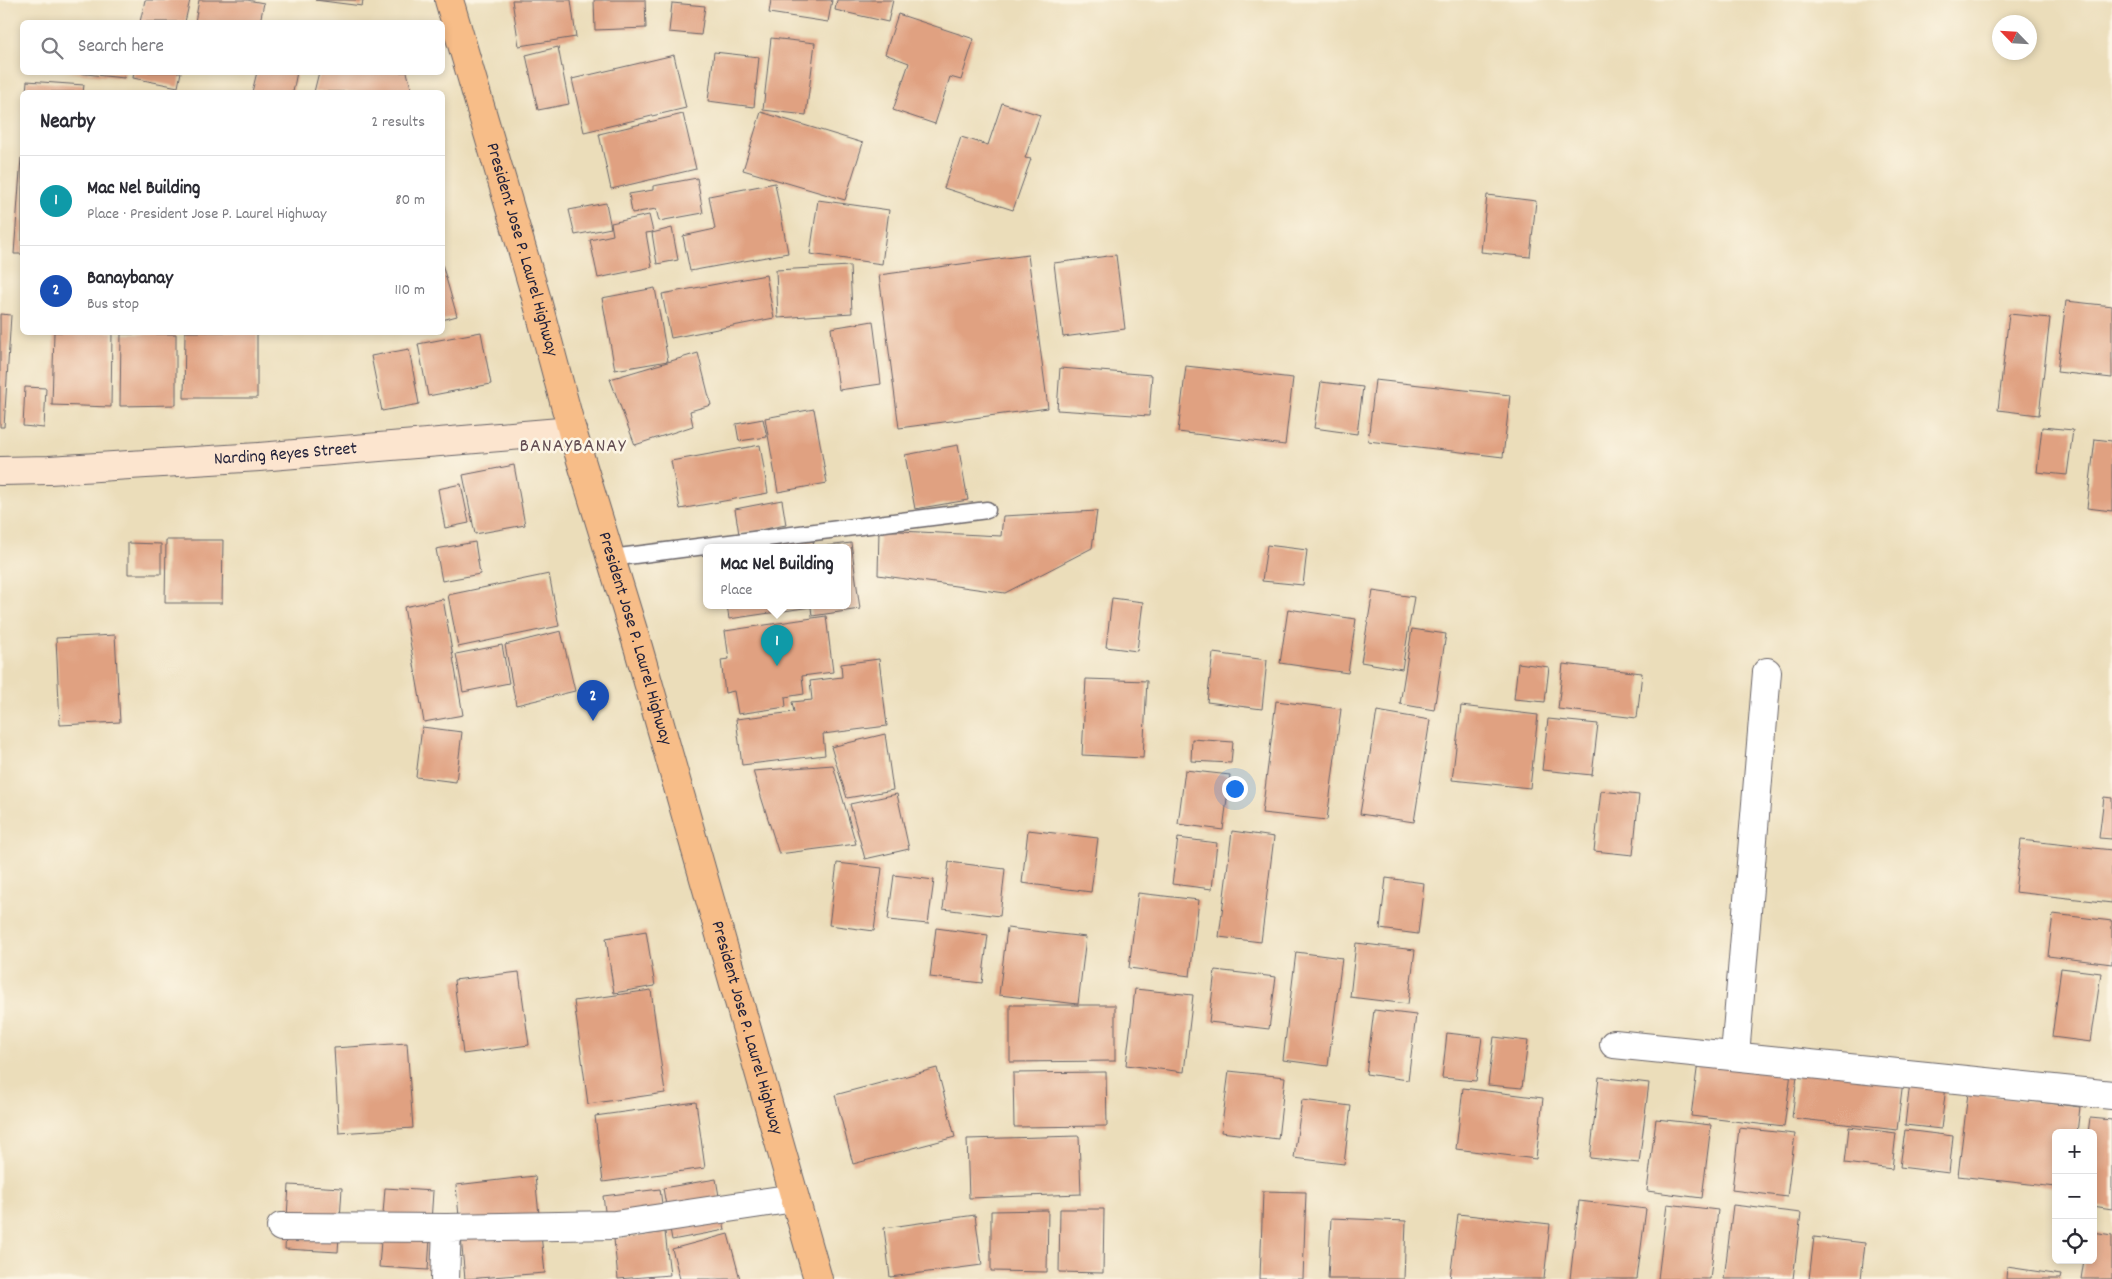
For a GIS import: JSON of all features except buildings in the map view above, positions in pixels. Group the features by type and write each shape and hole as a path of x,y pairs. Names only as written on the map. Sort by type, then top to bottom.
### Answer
{"highway":[{"name":"President Jose P. Laurel Highway","path":"449,0 818,1279"}],"street":[{"name":"Narding Reyes Street","path":"0,471 49,470 258,457 572,431"},
{"path":"1735,1055 1767,672"},
{"path":"1614,1044 2112,1095"},
{"path":"280,1227 447,1228 614,1225 794,1198"},
{"path":"445,1279 447,1228"}],"lane":[{"path":"721,544 987,510"},
{"path":"611,558 703,546"}],"place":[{"name":"Mac Nel Building","path":"777,666"},
{"name":"Banaybanay","path":"593,721"}],"district":[{"name":"BANAYBANAY","path":"573,447"}]}
